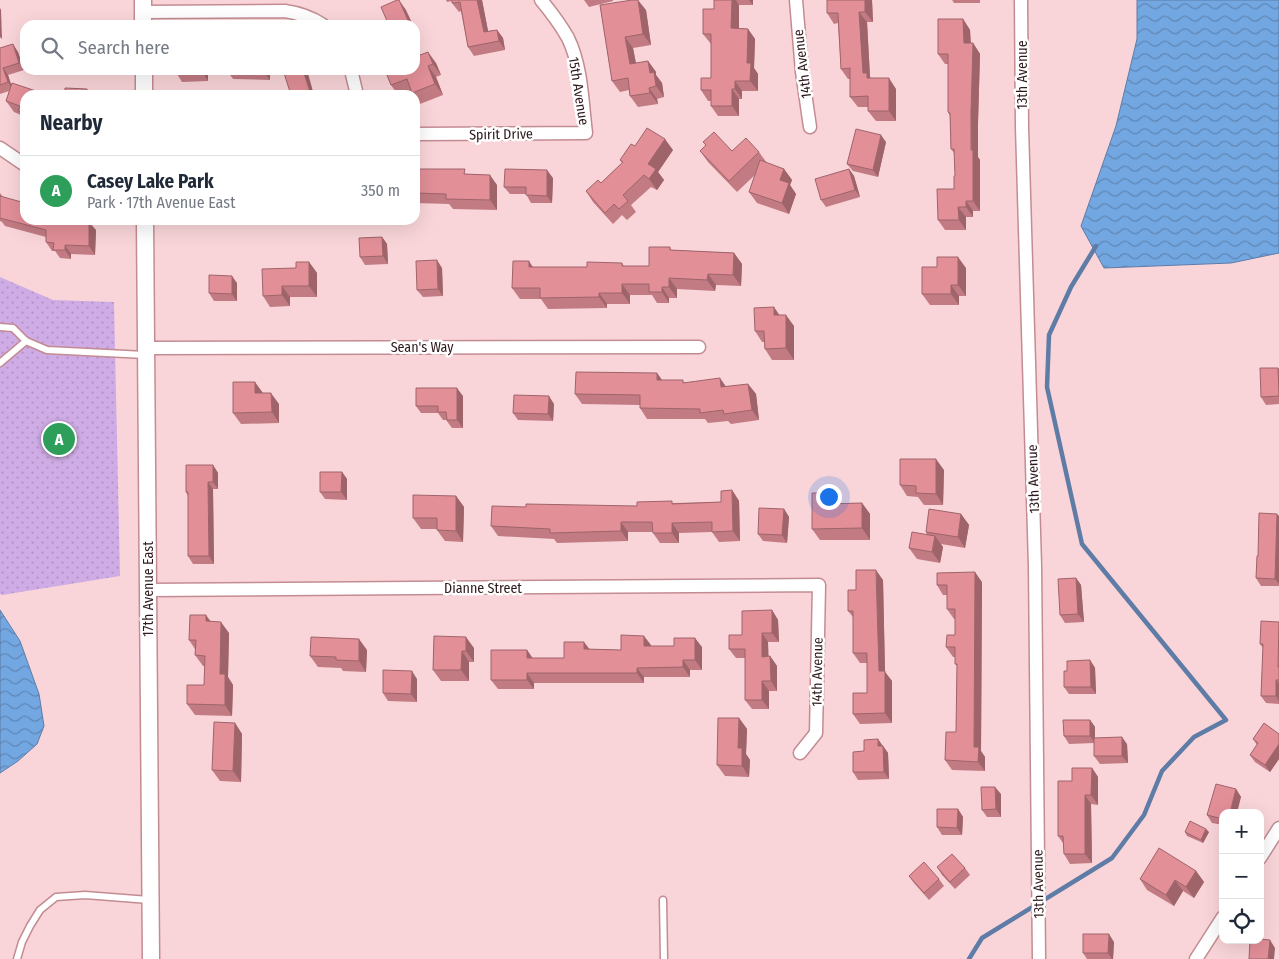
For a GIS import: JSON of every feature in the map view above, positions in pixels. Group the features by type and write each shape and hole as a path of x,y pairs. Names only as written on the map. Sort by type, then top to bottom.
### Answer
{"street":[{"name":"15th Avenue","path":"541,0 557,20 576,58 586,133"},
{"name":"14th Avenue","path":"796,0 802,72 810,128"},
{"name":"13th Avenue","path":"1021,0 1022,127 1035,566 1039,959"},
{"path":"143,12 285,11 301,14 315,20"},
{"path":"144,75 144,90"},
{"path":"352,75 356,90"},
{"name":"Spirit Drive","path":"420,134 586,133"},
{"path":"0,148 20,162"},
{"name":"17th Avenue East","path":"145,225 151,959"},
{"name":"Sean's Way","path":"146,351 699,347"},
{"name":"14th Avenue","path":"800,753 816,733 819,585"},
{"name":"Dianne Street","path":"148,590 819,585"},
{"path":"1263,854 1279,828"},
{"path":"1196,959 1219,923"}],"lane":[{"path":"0,327 13,328 26,341 47,350 146,351"},
{"path":"0,364 26,341"},
{"path":"17,959 22,942 40,910 56,897 85,895 151,900"},
{"path":"663,900 664,959"}],"shaded area":[{"path":"0,277 53,300 114,302 120,576 0,594"}],"water":[{"path":"1137,0 1279,0 1279,253 1231,263 1104,268 1081,226 1116,126 1137,39"},
{"path":"0,610 20,641 39,694 44,726 37,744 18,761 0,773"}],"building":[{"path":"399,0 408,20 387,20 381,7"},
{"path":"452,0 477,0 484,32 497,30 499,41 468,47 460,2 452,3"},
{"path":"638,0 643,34 625,37 630,64 648,61 650,73 654,72 656,86 649,88 650,93 630,96 628,78 612,81 600,5"},
{"path":"714,0 732,0 731,28 748,29 747,63 751,63 750,81 735,81 735,89 732,89 732,106 711,106 711,90 701,90 701,78 711,78 711,34 703,34 703,9 714,9"},
{"path":"827,0 865,0 865,12 859,12 863,73 867,73 867,78 889,78 889,111 868,111 868,96 850,97 850,68 841,69 838,13 827,13"},
{"path":"938,19 963,19 964,43 973,43 971,150 973,150 973,201 966,201 966,207 958,207 959,220 938,220 937,189 954,189 955,176 954,149 951,149 950,113 948,112 948,54 938,54"},
{"path":"13,44 19,63 3,68 8,82 0,85 0,48"},
{"path":"428,52 433,64 428,66 435,84 420,90 411,90 407,79 391,85 387,75 420,75 420,55"},
{"path":"285,75 305,75 309,90 289,90"},
{"path":"12,83 33,90 20,90 20,106 6,101"},
{"path":"65,88 87,89 87,90 65,90"},
{"path":"647,128 665,139 648,164 656,169 649,179 644,175 623,195 628,201 619,209 614,204 605,213 586,191 598,180 601,183 623,162 620,160 631,144 635,146"},
{"path":"856,129 881,135 873,170 847,164"},
{"path":"714,132 732,151 746,138 759,152 729,181 700,151 706,145 703,142"},
{"path":"760,160 784,169 780,180 789,183 782,203 749,192"},
{"path":"420,169 465,169 464,174 490,175 490,200 446,199 446,194 420,193"},
{"path":"505,169 547,170 547,196 526,195 526,187 504,187"},
{"path":"849,169 855,190 821,200 815,179"},
{"path":"0,196 20,202 20,223 0,218"},
{"path":"27,225 89,225 89,246 65,245 65,250 53,250 54,243 46,242 46,230"},
{"path":"382,237 383,256 360,257 359,238"},
{"path":"649,247 670,247 670,250 734,253 733,275 708,274 707,280 669,278 669,287 662,287 662,292 649,292 649,284 622,284 622,293 599,293 599,297 540,298 540,288 512,288 513,261 529,261 529,267 587,267 587,262 622,263 622,266 649,266"},
{"path":"937,257 958,257 958,285 951,285 951,294 922,294 922,267 937,267"},
{"path":"437,260 438,289 417,290 416,261"},
{"path":"296,262 309,262 309,286 282,286 282,295 263,296 262,269 296,268"},
{"path":"209,275 232,276 232,294 209,293"},
{"path":"774,307 774,315 786,315 786,348 765,349 764,331 755,331 754,308"},
{"path":"1260,368 1278,368 1279,396 1261,397"},
{"path":"576,372 657,373 657,380 683,380 683,383 720,378 721,387 748,384 752,410 724,414 723,410 700,413 700,409 640,408 640,395 575,394"},
{"path":"233,382 255,382 255,393 271,393 272,412 233,413"},
{"path":"416,388 457,388 457,420 447,420 446,412 438,412 438,406 416,406"},
{"path":"514,395 549,396 548,414 513,413"},
{"path":"900,459 936,459 936,494 916,493 916,486 900,485"},
{"path":"186,465 213,465 213,482 208,482 209,556 188,556"},
{"path":"320,472 342,472 341,492 320,492"},
{"path":"732,490 733,531 712,532 712,522 672,523 672,533 653,533 652,522 621,522 621,531 550,533 550,529 491,526 492,506 526,507 526,504 637,506 637,502 672,501 672,504 721,502 721,491"},
{"path":"812,493 825,493 825,504 862,503 862,528 812,529"},
{"path":"413,495 456,496 456,531 437,530 437,518 413,518"},
{"path":"759,508 784,509 782,535 758,534"},
{"path":"929,509 961,514 958,537 926,532"},
{"path":"1259,513 1277,514 1275,579 1256,578"},
{"path":"912,532 935,536 932,552 909,548"},
{"path":"856,570 876,570 879,671 885,671 885,713 853,714 853,693 867,693 867,653 853,653 853,611 848,611 848,590 856,590"},
{"path":"975,572 974,747 979,747 978,762 945,760 946,732 956,732 957,664 955,664 955,647 946,647 947,635 955,635 955,609 947,609 947,585 937,585 937,573"},
{"path":"1076,578 1078,614 1060,615 1058,579"},
{"path":"772,610 772,633 762,633 762,657 770,656 771,681 762,681 762,700 745,700 745,649 729,649 729,635 742,635 742,611"},
{"path":"190,615 206,615 206,621 221,622 220,674 225,674 225,705 187,704 187,685 204,685 205,656 195,655 196,640 189,640"},
{"path":"1261,621 1279,622 1279,680 1276,680 1276,696 1261,696 1263,644 1260,644"},
{"path":"621,635 644,636 644,646 674,646 674,638 695,638 695,660 683,660 683,667 637,668 637,673 527,673 527,680 491,680 491,650 527,650 527,658 564,658 564,642 584,642 584,649 621,650"},
{"path":"434,636 466,637 466,651 462,651 461,670 433,670"},
{"path":"311,637 359,639 359,661 336,660 336,657 310,656"},
{"path":"1090,660 1091,687 1064,687 1064,671 1067,671 1067,661"},
{"path":"383,670 412,671 411,694 383,693"},
{"path":"718,718 739,718 738,748 742,748 742,766 717,765"},
{"path":"1063,720 1090,720 1090,736 1064,736"},
{"path":"214,722 235,723 233,771 212,770"},
{"path":"1264,723 1279,734 1279,744 1265,765 1250,755 1258,743 1253,739"},
{"path":"1122,737 1122,756 1094,756 1094,738"},
{"path":"878,739 878,746 883,746 884,772 853,772 853,752 864,751 864,740"},
{"path":"1072,768 1092,768 1091,795 1085,795 1085,854 1064,854 1063,836 1058,836 1058,781 1072,781"},
{"path":"1216,784 1236,789 1231,809 1219,809 1219,818 1207,815"},
{"path":"981,787 995,787 996,809 982,810"},
{"path":"937,809 958,809 957,828 937,827"},
{"path":"1190,821 1206,829 1201,840 1185,832"},
{"path":"1159,848 1196,871 1186,887 1175,880 1166,895 1140,879"},
{"path":"952,854 965,868 950,882 937,867"},
{"path":"924,862 939,879 924,893 909,876"},
{"path":"1083,934 1109,934 1108,953 1083,953"},
{"path":"1264,939 1270,940 1268,959 1249,959 1250,944 1264,944"}],"waterway":[{"path":"969,959 982,938 1112,858 1144,815 1162,771 1194,737 1226,720 1082,544 1047,387 1049,335 1071,287 1096,246"}],"place":[{"name":"Casey Lake Park","path":"59,439"}]}
